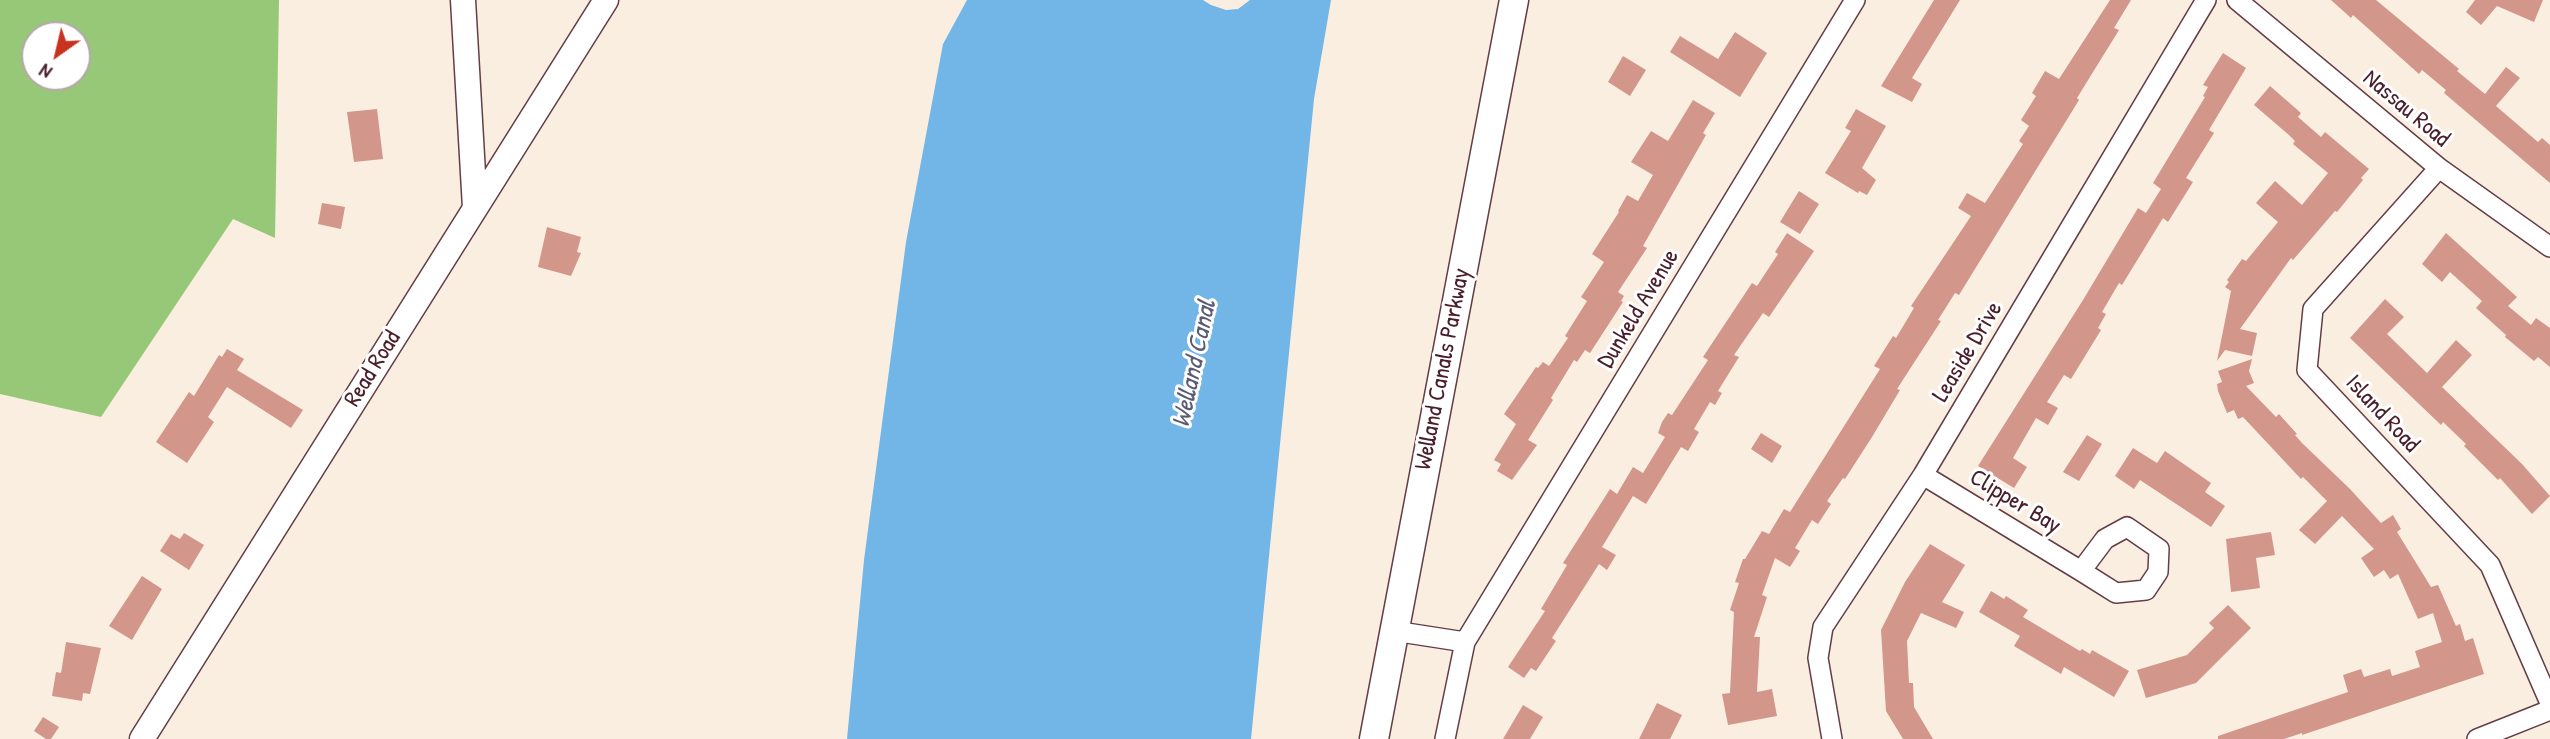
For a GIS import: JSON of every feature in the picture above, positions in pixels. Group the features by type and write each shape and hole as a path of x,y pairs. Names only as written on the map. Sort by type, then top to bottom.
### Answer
{"main road":[{"name":"Welland Canals Parkway","path":"1374,739 1514,0"}],"street":[{"path":"463,0 475,208"},
{"name":"Read Road","path":"142,739 606,0"},
{"name":"Dunkeld Avenue","path":"1445,739 1465,642 1854,0"},
{"name":"Leaside Drive","path":"1832,739 1818,658 1823,627 1923,475 2206,0"},
{"name":"Nassau Road","path":"2237,0 2440,168 2550,247"},
{"name":"Island Road","path":"2440,168 2313,309 2307,370 2490,565 2550,703"},
{"name":"Clipper Bay","path":"1923,475 2081,572"},
{"path":"1394,631 1465,642"},
{"path":"2477,739 2550,710"}],"green space":[{"path":"0,0 279,0 275,238 233,219 101,417 0,394"}],"water":[{"name":"Welland Canal","path":"967,0 1203,0 1226,10 1238,9 1250,0 1331,0 1314,99 1251,739 847,739 864,560 906,242 943,44"}],"building":[{"path":"1934,0 1960,0 1912,78 1922,84 1912,102 1881,86"},
{"path":"2110,0 2131,0 2114,28 2119,30 2077,98 2079,100 1959,295 1955,293 1938,320 1941,321 1897,389 1900,390 1872,437 1827,501 1831,504 1818,524 1812,520 1795,548 1800,551 1790,567 1775,558 1762,595 1767,597 1754,637 1760,637 1757,692 1772,689 1777,716 1728,725 1722,694 1730,693 1734,612 1730,610 1743,559 1762,531 1769,534 1784,509 1790,512 1880,369 1874,366 1893,336 1896,338 1914,308 1911,306 1971,216 1958,208 1967,193 1985,203 2023,144 2019,141 2029,126 2021,120 2036,96 2032,93 2045,71 2059,79"},
{"path":"2331,0 2376,0 2485,94 2506,67 2520,78 2496,106 2538,142 2542,138 2550,145 2550,183 2444,93 2446,90 2422,70 2419,74 2353,15 2351,18"},
{"path":"2475,0 2543,0 2534,22 2497,6 2481,25 2466,12"},
{"path":"1735,32 1767,53 1740,97 1670,52 1680,36 1718,59"},
{"path":"2223,53 2246,68 2209,130 2214,133 2186,178 2193,182 2168,222 2163,218 2122,285 2119,283 2102,312 2106,314 2098,328 2101,330 2071,379 2064,375 2047,402 2058,408 2048,425 2036,418 2013,458 2027,467 2014,488 1978,466 2138,208 2146,213 2161,189 2153,183 2205,97 2203,96 2208,87 2203,85"},
{"path":"1623,56 1646,70 1630,96 1608,82"},
{"path":"2270,86 2301,113 2298,117 2321,137 2325,132 2369,169 2337,212 2335,211 2293,260 2291,258 2240,329 2257,333 2252,356 2225,350 2217,361 2231,291 2225,287 2229,282 2227,280 2242,259 2246,261 2278,222 2256,203 2275,181 2302,205 2328,173 2293,144 2295,141 2289,135 2254,105"},
{"path":"1693,100 1715,113 1703,133 1706,135 1643,246 1647,248 1618,292 1624,296 1621,301 1623,302 1590,353 1585,350 1577,362 1574,360 1528,440 1537,445 1512,480 1497,471 1501,464 1494,460 1516,424 1504,414 1536,367 1543,362 1549,366 1568,338 1565,336 1587,301 1581,297 1604,262 1592,254 1627,195 1638,201 1653,175 1631,162 1651,131 1668,141"},
{"path":"377,109 383,159 354,162 347,112"},
{"path":"1856,109 1886,126 1862,168 1876,180 1867,195 1859,191 1858,193 1825,173 1851,131 1845,128"},
{"path":"1799,191 1819,204 1800,234 1780,222"},
{"path":"322,203 345,207 341,229 318,224"},
{"path":"547,227 581,237 577,252 581,253 571,276 538,267"},
{"path":"1787,233 1814,251 1769,317 1763,313 1734,355 1739,357 1718,391 1722,393 1715,405 1710,402 1694,429 1699,432 1688,451 1681,447 1646,504 1633,496 1602,547 1616,555 1607,570 1599,564 1552,638 1556,641 1536,671 1531,668 1524,678 1508,667 1545,611 1541,609 1567,565 1563,563 1610,489 1617,494 1633,467 1643,473 1665,437 1658,433 1662,422 1668,413 1672,415 1708,360 1703,357 1752,283 1757,286 1778,254 1775,252"},
{"path":"2446,233 2517,297 2508,306 2531,325 2536,318 2550,328 2550,367 2538,357 2534,361 2505,337 2506,335 2476,308 2482,301 2450,272 2442,282 2422,264"},
{"path":"2385,299 2404,317 2387,334 2427,373 2456,340 2472,355 2442,387 2522,464 2550,496 2532,514 2500,478 2498,480 2464,446 2466,444 2443,422 2441,425 2350,338"},
{"path":"227,349 244,359 237,370 303,410 291,428 227,387 208,417 214,422 187,463 156,442 189,392 194,396 219,355 222,357"},
{"path":"2252,359 2249,371 2254,383 2246,386 2276,417 2279,414 2302,443 2381,523 2393,515 2401,529 2397,532 2431,587 2438,585 2456,626 2460,624 2465,641 2473,638 2484,674 2302,735 2284,739 2218,739 2218,736 2348,692 2343,675 2361,669 2364,677 2390,669 2392,676 2420,667 2415,651 2442,642 2433,613 2418,619 2398,574 2390,579 2384,570 2374,577 2361,558 2374,549 2342,516 2315,544 2299,530 2327,501 2303,477 2301,479 2243,417 2238,419 2234,410 2227,413 2218,391 2217,384 2222,382 2218,371"},
{"path":"1761,433 1782,446 1772,463 1751,449"},
{"path":"2087,435 2102,444 2079,481 2063,472"},
{"path":"2133,448 2157,463 2165,451 2211,483 2205,492 2225,506 2211,527 2140,480 2134,489 2115,476"},
{"path":"2271,532 2275,555 2256,558 2260,588 2231,592 2226,539"},
{"path":"184,533 204,545 189,570 160,551 171,534 180,539"},
{"path":"1930,544 1965,565 1942,602 1964,612 1956,628 1921,613 1907,641 1909,683 1913,683 1914,707 1933,739 1903,739 1886,711 1881,630 1905,582"},
{"path":"142,576 162,589 132,640 109,626"},
{"path":"1991,591 2004,599 2006,596 2028,610 2023,617 2080,651 2082,649 2090,654 2092,650 2129,671 2114,697 2064,667 2061,674 2014,646 2020,636 1979,612"},
{"path":"2228,605 2251,628 2196,683 2146,698 2137,670 2187,655 2214,628 2209,623"},
{"path":"66,642 101,648 90,694 83,693 82,701 52,696 56,672 61,673"},
{"path":"1657,703 1682,715 1670,739 1639,739"},
{"path":"1523,705 1543,717 1530,739 1503,739"},
{"path":"43,717 59,727 51,739 46,739 34,731"}]}
